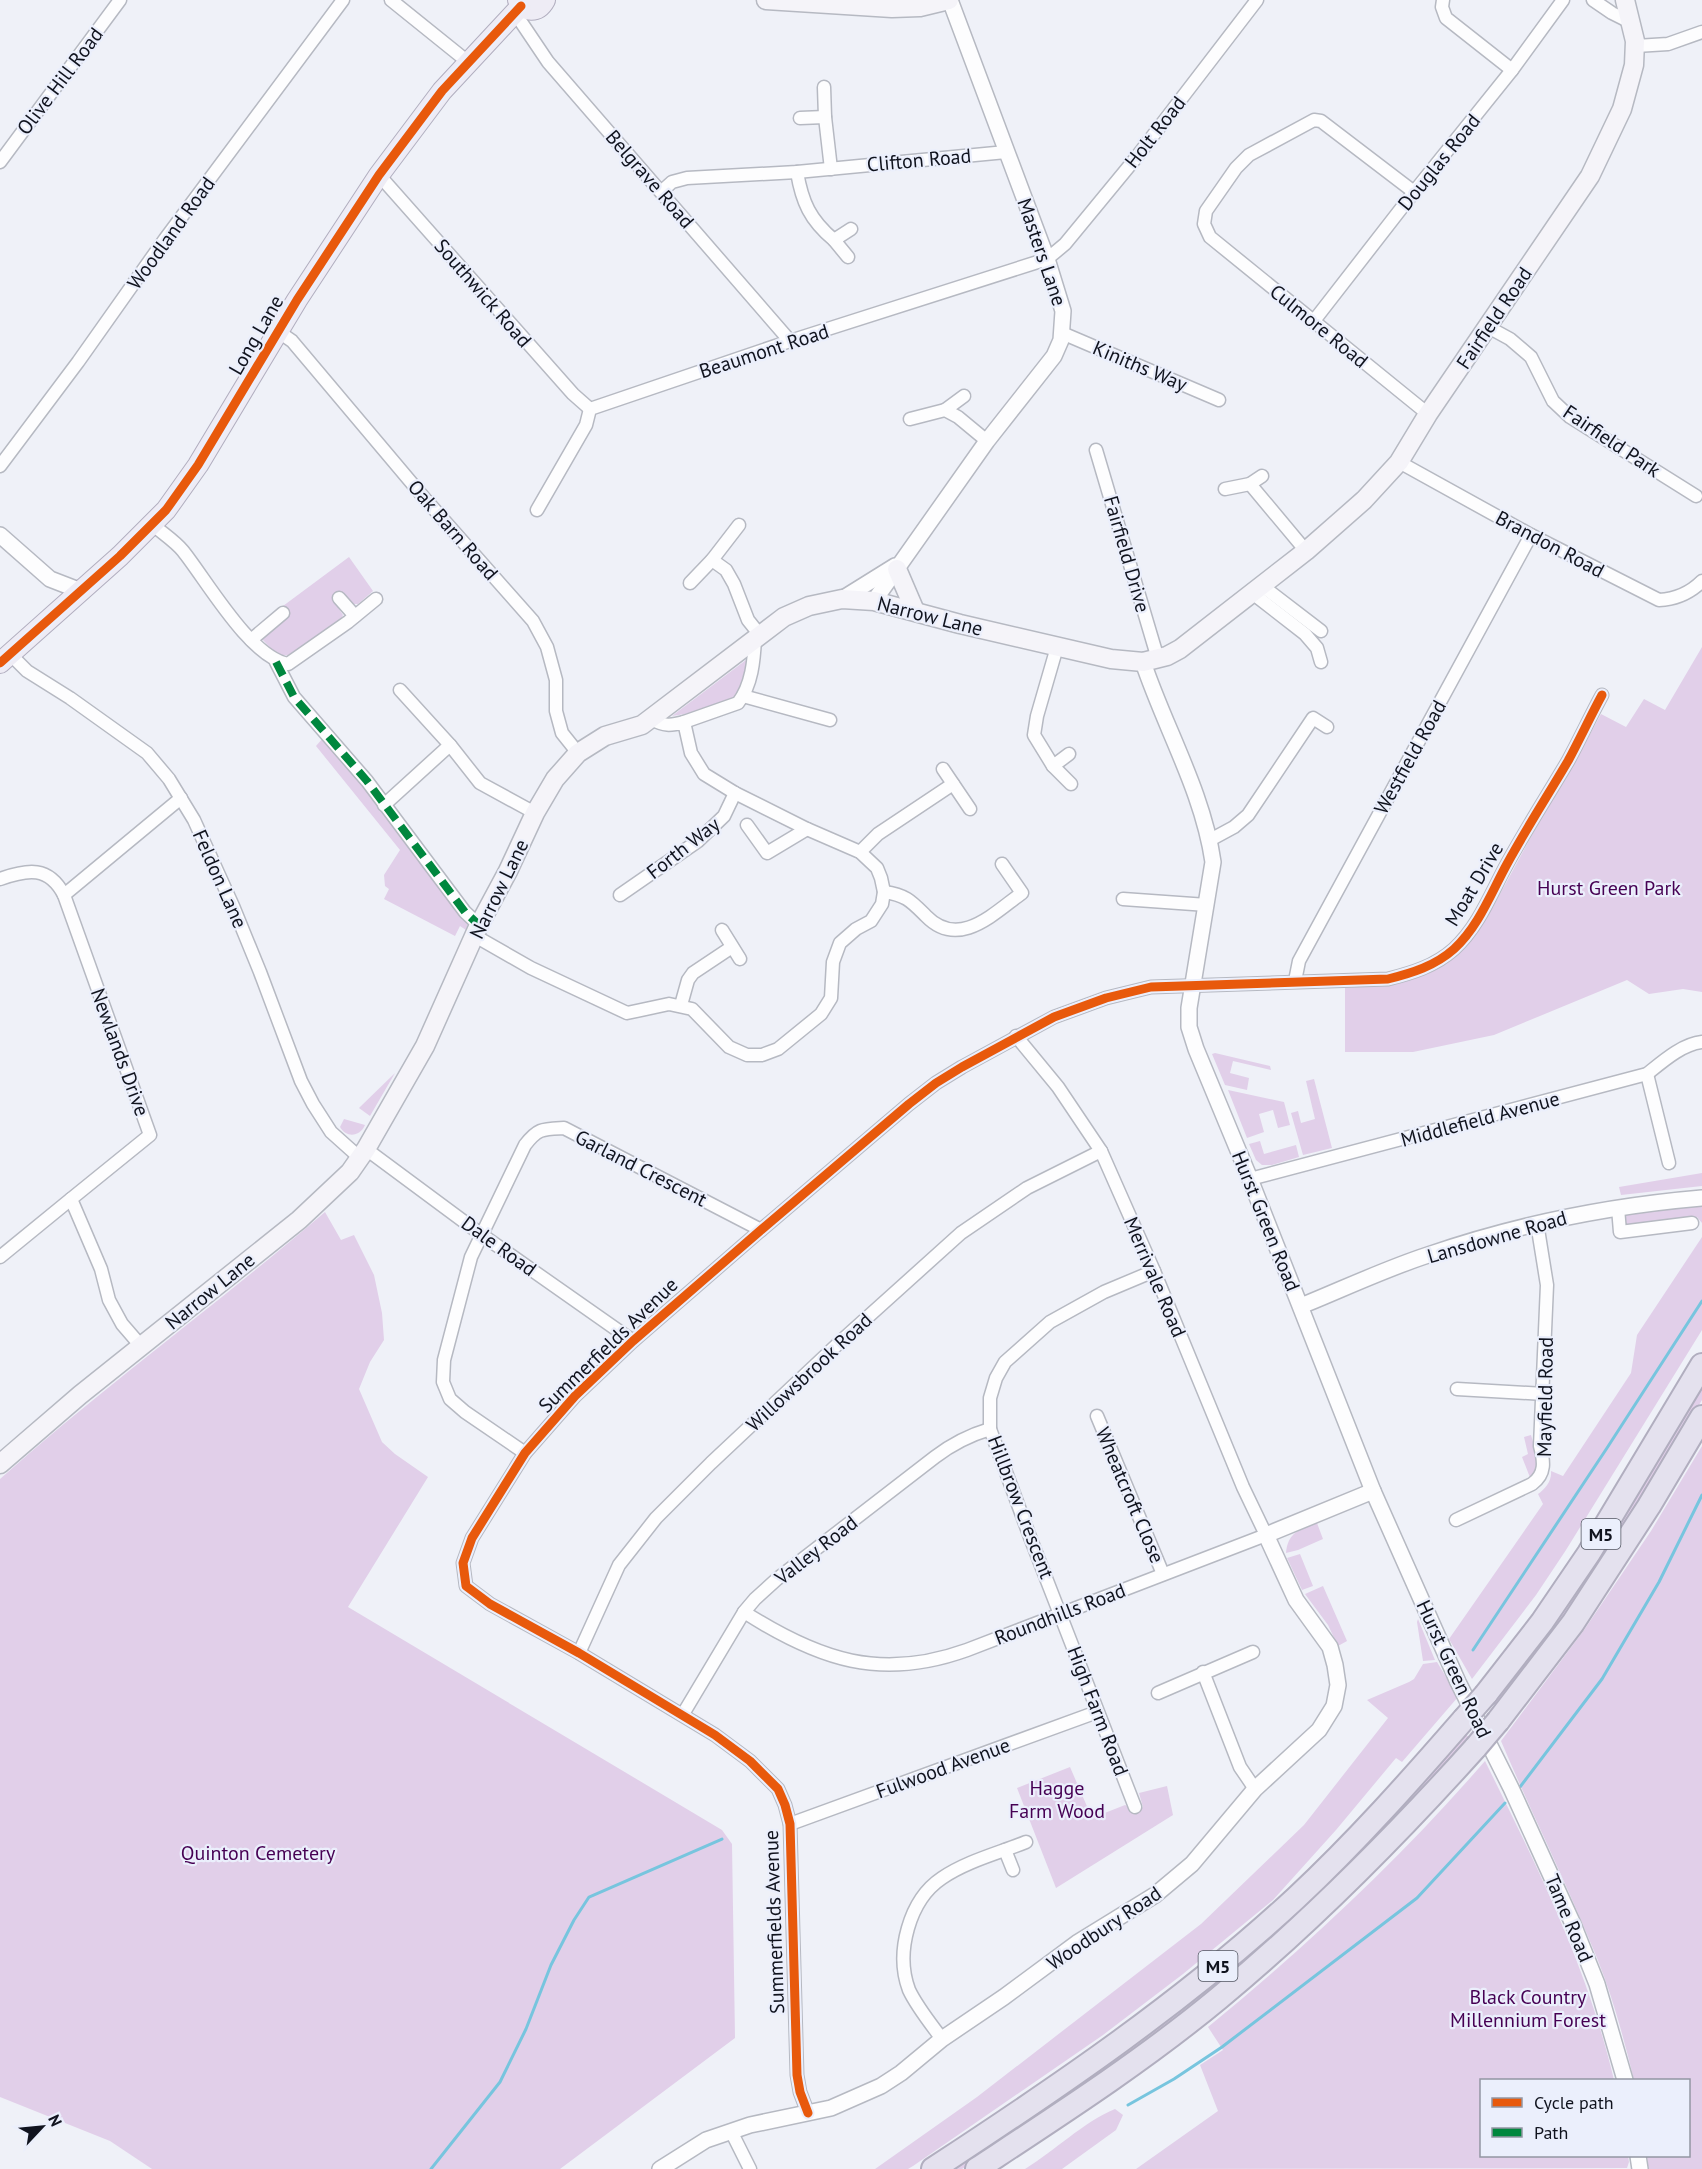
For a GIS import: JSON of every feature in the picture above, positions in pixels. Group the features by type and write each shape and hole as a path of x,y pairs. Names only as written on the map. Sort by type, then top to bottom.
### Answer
{"highway":[{"name":"M5","path":"933,2169 1114,2047 1204,1978 1297,1898 1395,1798 1486,1694 1542,1622 1589,1553 1702,1365"},
{"name":"M5","path":"977,2169 1129,2067 1218,1999 1312,1917 1413,1818 1498,1721 1573,1623 1649,1506 1702,1417"}],"main road":[{"path":"518,6 534,10 545,0"},
{"path":"766,0 892,8 920,7 949,0"},
{"name":"Fairfield Road","path":"1150,660 1180,649 1306,551 1364,500 1399,462 1428,414 1590,176 1622,109 1635,65 1636,46 1625,0"},
{"name":"Long Lane","path":"5,658 64,607 166,510 198,465 333,242 379,175 413,128 518,6"},
{"path":"899,566 915,611"},
{"name":"Narrow Lane","path":"0,1464 141,1346 299,1220 350,1172 363,1154 425,1046 477,931 535,813 555,779 578,753 605,736 642,725 784,617 809,606 842,600 874,601 1057,648 1111,659 1150,660"}],"street":[{"name":"Olive Hill Road","path":"0,162 120,0"},
{"name":"Woodland Road","path":"0,466 343,0"},
{"path":"391,0 468,62"},
{"name":"Masters Lane","path":"874,601 987,441 1054,356 1062,333 1063,311 1047,259 949,0"},
{"name":"Holt Road","path":"1047,259 1065,244 1135,159 1257,0"},
{"path":"1443,0 1442,7 1446,18 1512,70"},
{"name":"Douglas Road","path":"1313,322 1413,192 1512,70 1563,0"},
{"path":"1593,0 1632,23"},
{"name":"Belgrave Road","path":"518,6 548,62 790,341"},
{"path":"1636,46 1668,44 1702,32"},
{"path":"824,87 831,168"},
{"path":"800,118 825,117"},
{"name":"Culmore Road","path":"1413,192 1321,121 1314,120 1250,155 1236,168 1206,211 1204,224 1210,237 1428,414"},
{"name":"Clifton Road","path":"662,191 672,182 687,178 797,172 1006,152"},
{"path":"797,172 800,191 807,210 824,232 848,256"},
{"name":"Southwick Road","path":"379,175 573,394 590,409"},
{"path":"834,240 851,229"},
{"name":"Beaumont Road","path":"590,409 790,341 1047,259"},
{"name":"Fairfield Park","path":"1488,327 1510,339 1531,357 1553,401 1570,417 1696,496"},
{"name":"Oak Barn Road","path":"279,332 292,341 426,500 533,621 547,647 555,680 556,711 562,734 578,753"},
{"name":"Kiniths Way","path":"1062,333 1219,400"},
{"path":"910,419 945,410 964,396"},
{"path":"537,510 586,424 590,409"},
{"path":"945,410 958,417 987,441"},
{"name":"Fairfield Drive","path":"1096,450 1150,660"},
{"name":"Brandon Road","path":"1399,462 1531,535 1659,600 1691,592 1702,580"},
{"path":"1225,489 1250,484 1262,476"},
{"path":"1250,484 1306,551"},
{"path":"152,524 182,550 252,640 263,653 276,662 288,664 376,599"},
{"path":"690,583 712,560 739,525"},
{"path":"0,535 50,579 81,591"},
{"name":"Westfield Road","path":"1295,981 1299,961 1531,535"},
{"path":"651,718 661,725 670,726 738,704 743,696 754,662 757,637 726,570 712,560"},
{"path":"842,600 899,566"},
{"path":"50,579 64,607"},
{"path":"1256,589 1321,631"},
{"path":"1256,589 1305,634 1317,648 1321,662"},
{"path":"339,598 355,616"},
{"path":"252,640 283,613"},
{"path":"1057,648 1037,716 1034,735 1053,766 1071,783"},
{"name":"Feldon Lane","path":"5,658 70,698 147,753 160,767 194,820 248,941 301,1081 313,1104 331,1132 363,1154"},
{"name":"Hurst Green Road","path":"1150,660 1202,812 1213,862 1189,1008 1189,1027 1373,1491 1458,1682 1497,1761"},
{"path":"276,662 294,697 367,781 477,931 531,968 627,1013 669,1004 681,1005 692,1009 729,1047 741,1053 762,1055 778,1048 828,1006 832,991 833,962 840,943 856,929 871,921 882,904 884,892 881,878 877,868 860,852 807,829 735,793 704,774 691,753 684,722"},
{"path":"400,690 450,745 480,783 535,813"},
{"name":"Moat Drive","path":"1193,987 1295,981 1388,979 1423,969 1454,949 1468,934 1487,905 1507,864 1569,758 1602,695"},
{"path":"743,696 830,720"},
{"path":"1210,840 1234,827 1248,815 1313,718 1327,727"},
{"path":"384,806 450,745"},
{"path":"1053,766 1069,754"},
{"path":"943,769 970,809"},
{"path":"860,852 878,834 953,784"},
{"name":"Forth Way","path":"621,895 704,835 724,816 735,793"},
{"path":"0,879 30,872 43,873 52,877 64,895 182,798"},
{"path":"747,825 767,854 807,829"},
{"path":"884,892 909,898 929,919 941,927 961,931 973,928 1022,893 1002,864"},
{"name":"Newlands Drive","path":"64,895 150,1135 71,1198"},
{"path":"1123,899 1207,905"},
{"path":"722,930 740,959"},
{"path":"681,1005 688,980 693,973 732,947"},
{"name":"Summerfields Avenue","path":"808,2113 800,2092 797,2074 789,1824 785,1804 778,1789 750,1761 684,1714 490,1604 466,1586 463,1563 472,1538 525,1453 575,1396 633,1341 909,1104 962,1067 1054,1017 1106,998 1151,987 1193,987"},
{"name":"Merrivale Road","path":"1016,1036 1058,1088 1101,1151 1266,1535"},
{"name":"Middlefield Avenue","path":"1250,1179 1647,1074 1680,1051 1702,1042"},
{"path":"1647,1074 1669,1162"},
{"name":"Garland Crescent","path":"525,1453 465,1412 450,1399 443,1382 444,1360 471,1257 525,1145 535,1132 546,1128 564,1128 761,1230"},
{"name":"Willowsbrook Road","path":"579,1653 619,1565 656,1518 711,1463 840,1342 962,1233 1027,1188 1101,1151"},
{"name":"Dale Road","path":"363,1154 633,1341"},
{"path":"0,1257 71,1198 101,1269 109,1300 122,1324 141,1346"},
{"name":"Lansdowne Road","path":"1301,1306 1427,1255 1537,1223 1618,1208 1702,1198"},
{"path":"1618,1208 1620,1232 1692,1222"},
{"name":"Mayfield Road","path":"1456,1520 1539,1478 1543,1471 1544,1460 1540,1446 1547,1285 1537,1223"},
{"name":"Hillbrow Crescent","path":"1062,1614 1030,1537 990,1429 990,1398 996,1378 1005,1362 1050,1322 1104,1292 1154,1271"},
{"path":"1457,1389 1544,1394"},
{"name":"Wheatcroft Close","path":"1097,1416 1163,1574"},
{"name":"Valley Road","path":"684,1714 744,1612 755,1599 951,1445 990,1429"},
{"name":"Roundhills Road","path":"744,1612 781,1636 845,1660 894,1665 916,1664 951,1656 1062,1614 1373,1491"},
{"name":"Woodbury Road","path":"660,2169 706,2140 750,2125 831,2108 881,2086 901,2073 942,2039 1077,1943 1138,1907 1179,1877 1205,1850 1255,1789 1319,1730 1333,1711 1338,1685 1330,1647 1296,1600 1266,1535"},
{"name":"High Farm Road","path":"1062,1614 1097,1712 1135,1807"},
{"path":"1158,1693 1253,1652"},
{"path":"1203,1672 1240,1767 1255,1789"},
{"name":"Fulwood Avenue","path":"789,1824 1097,1712"},
{"name":"Tame Road","path":"1497,1761 1563,1900 1598,1984 1625,2079"},
{"path":"942,2039 910,1992 907,1982 905,1942 911,1922 921,1901 941,1879 958,1869 1026,1842"},
{"path":"1005,1850 1012,1870"},
{"path":"731,2131 750,2169"}],"green space":[{"path":"349,557 373,591 358,604 352,604 342,594 333,600 343,615 340,621 288,655 278,656 262,639 289,613 283,606"},
{"name":"Hurst Green Park","path":"1702,647 1702,992 1683,989 1649,994 1627,980 1494,1035 1413,1052 1345,1052 1345,987 1387,984 1470,938 1493,907 1564,776 1570,771 1601,714 1626,727 1644,699 1665,710"},
{"path":"750,657 741,686 731,700 711,709 672,716"},
{"path":"323,738 361,780 468,923 466,930 460,926 455,936 384,899 389,889 385,886 384,875 400,850 316,746"},
{"path":"1212,1054 1270,1066 1271,1070 1233,1061 1230,1073 1249,1078 1247,1090 1225,1085"},
{"path":"395,1073 370,1116 359,1108"},
{"path":"1314,1079 1332,1148 1303,1155 1291,1113 1298,1111 1301,1123 1315,1119 1306,1081"},
{"path":"1228,1090 1284,1102 1290,1125 1278,1128 1273,1110 1259,1114 1264,1132 1247,1138"},
{"path":"344,1119 365,1125 360,1132 349,1134 340,1127"},
{"path":"1260,1141 1264,1154 1296,1145 1299,1157 1272,1165 1262,1165 1256,1160 1249,1144"},
{"path":"1702,1173 1702,1186 1621,1195 1619,1187"},
{"path":"1702,1205 1702,1223 1697,1217 1626,1226 1624,1220 1624,1212"},
{"name":"Quinton Cemetery","path":"325,1212 341,1240 354,1235 374,1275 382,1313 384,1340 370,1362 359,1389 382,1442 428,1477 348,1607 722,1830 732,1844 735,2038 560,2169 152,2169 110,2141 0,2097 0,1479"},
{"path":"1702,1237 1702,1330 1566,1550 1536,1595 1472,1679 1449,1639 1543,1504 1538,1494 1547,1484 1551,1471 1563,1476 1631,1373 1637,1335"},
{"path":"1702,1388 1702,1400 1680,1437 1575,1601 1497,1706 1491,1701"},
{"path":"1531,1435 1539,1463 1531,1480 1522,1457 1528,1454 1524,1437"},
{"path":"1702,1446 1702,2169 1648,2169 1647,2157 1690,2157 1690,2079 1634,2079 1618,2019 1597,1958 1501,1741 1584,1630 1651,1531"},
{"path":"1317,1523 1323,1539 1286,1553 1292,1536"},
{"path":"1300,1554 1313,1586 1302,1590 1287,1558"},
{"path":"1323,1586 1347,1641 1338,1646 1328,1625 1305,1594"},
{"path":"1418,1619 1435,1660 1423,1661"},
{"path":"1437,1662 1458,1697 1402,1762 1396,1758 1273,1900 1183,1974 1103,2035 913,2166 908,2169 875,2169 977,2097 1201,1924 1304,1825 1388,1718 1367,1700 1414,1679 1423,1664"},
{"path":"1465,1733 1470,1739 1420,1796 1286,1929 1162,2031 1051,2110 962,2169 950,2169 1064,2094"},
{"name":"Black Country Millennium Forest","path":"1485,1761 1559,1917 1590,1997 1614,2079 1480,2079 1480,2157 1628,2157 1627,2168 1136,2169 1218,2111 1200,2065 1223,2050 1208,2027 1352,1900"},
{"name":"Hagge Farm Wood","path":"1070,1767 1092,1818 1125,1805 1137,1812 1143,1807 1139,1793 1167,1786 1173,1815 1056,1888 1017,1788"},
{"path":"1115,2109 1123,2115 1116,2130 1062,2169 1025,2169 1080,2129"}],"waterway":[{"path":"1473,1650 1702,1301"},
{"path":"1520,1787 1602,1679 1659,1582 1702,1495"},
{"path":"1128,2105 1174,2079 1222,2047 1417,1898 1505,1803"},
{"path":"431,2169 500,2082 526,2029 551,1965 574,1920 589,1897 722,1839"}],"marked path":[{"path":"276,662 294,697 367,781 465,912 479,925"}],"cycle path":[{"path":"0,663 120,556 166,510 198,465 297,300 379,175 442,91 521,6"},
{"path":"808,2113 800,2092 797,2075 790,1824 778,1789 750,1761 715,1735 579,1653 490,1604 466,1586 463,1563 472,1538 525,1453 575,1396 633,1341 909,1104 962,1067 1054,1017 1106,998 1151,987 1388,979 1423,968 1447,955 1463,940 1478,920 1514,851 1568,761 1602,695"}]}
